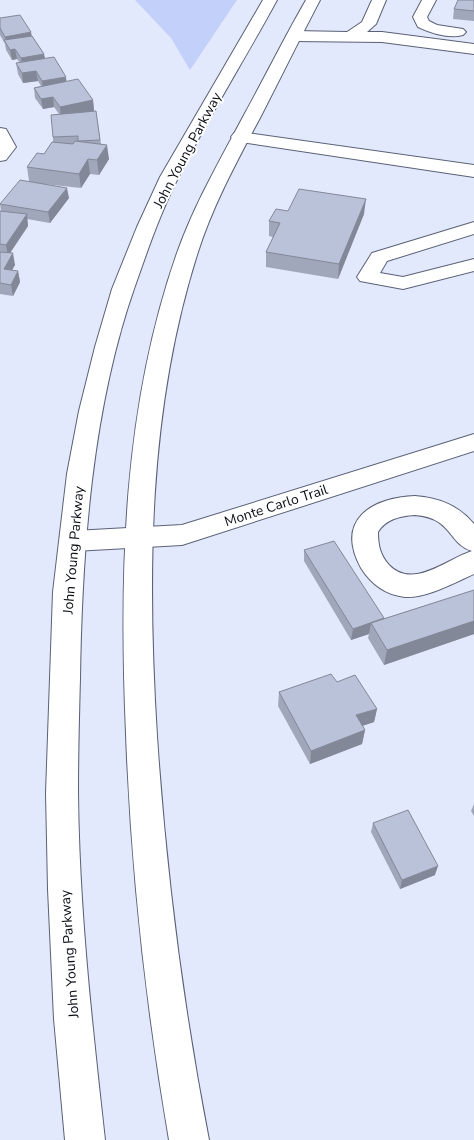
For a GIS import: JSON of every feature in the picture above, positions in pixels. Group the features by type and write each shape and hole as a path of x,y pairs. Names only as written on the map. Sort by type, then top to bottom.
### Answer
{"main road":[{"name":"John Young Parkway","path":"85,1140 72,1001 65,889 62,793 67,592 80,474 91,411 122,289 170,177 270,0"},
{"path":"189,1140 163,979 147,830 140,706 138,537 152,403 162,348 174,300 187,256 201,219 216,183 313,0"},
{"path":"353,35 368,24 379,0"},
{"path":"428,0 420,17 423,24 427,27 474,34"},
{"path":"294,36 353,35 382,37 474,49"},
{"path":"0,133 7,147 0,156"},
{"path":"240,137 474,171"},
{"path":"474,228 379,257 367,277 403,283 474,265"},
{"name":"Monte Carlo Trail","path":"74,541 182,535 474,442"},
{"path":"361,478 385,512"},
{"path":"474,542 458,522 444,512 412,506 385,512 369,524 365,534 365,543 373,564 382,576 394,584 414,585 474,561"}],"shaded area":[{"path":"135,0 237,0 190,70 171,38"}],"building":[{"path":"458,0 474,0 474,11 454,9"},
{"path":"20,15 31,32 5,37 0,28 0,18"},
{"path":"32,36 44,54 21,58 15,49 10,50 4,40"},
{"path":"54,57 66,77 42,81 36,71 22,73 16,63"},
{"path":"78,79 93,100 60,107 53,97 41,99 34,88"},
{"path":"96,111 100,140 78,141 78,136 53,137 51,115"},
{"path":"75,141 107,145 97,160 88,159 79,174 27,167 37,153 44,154 52,142 73,144"},
{"path":"20,180 67,188 48,212 0,204"},
{"path":"299,189 366,199 339,264 266,252 280,223 269,221 276,209 288,211"},
{"path":"0,211 27,214 6,245 0,244"},
{"path":"0,252 13,253 4,269 18,271 11,285 0,283"},
{"path":"334,541 384,618 353,629 304,550"},
{"path":"474,590 474,621 387,650 371,623"},
{"path":"331,674 337,682 355,675 377,709 356,715 365,730 311,751 279,692"},
{"path":"408,810 438,866 402,880 373,823"}]}
